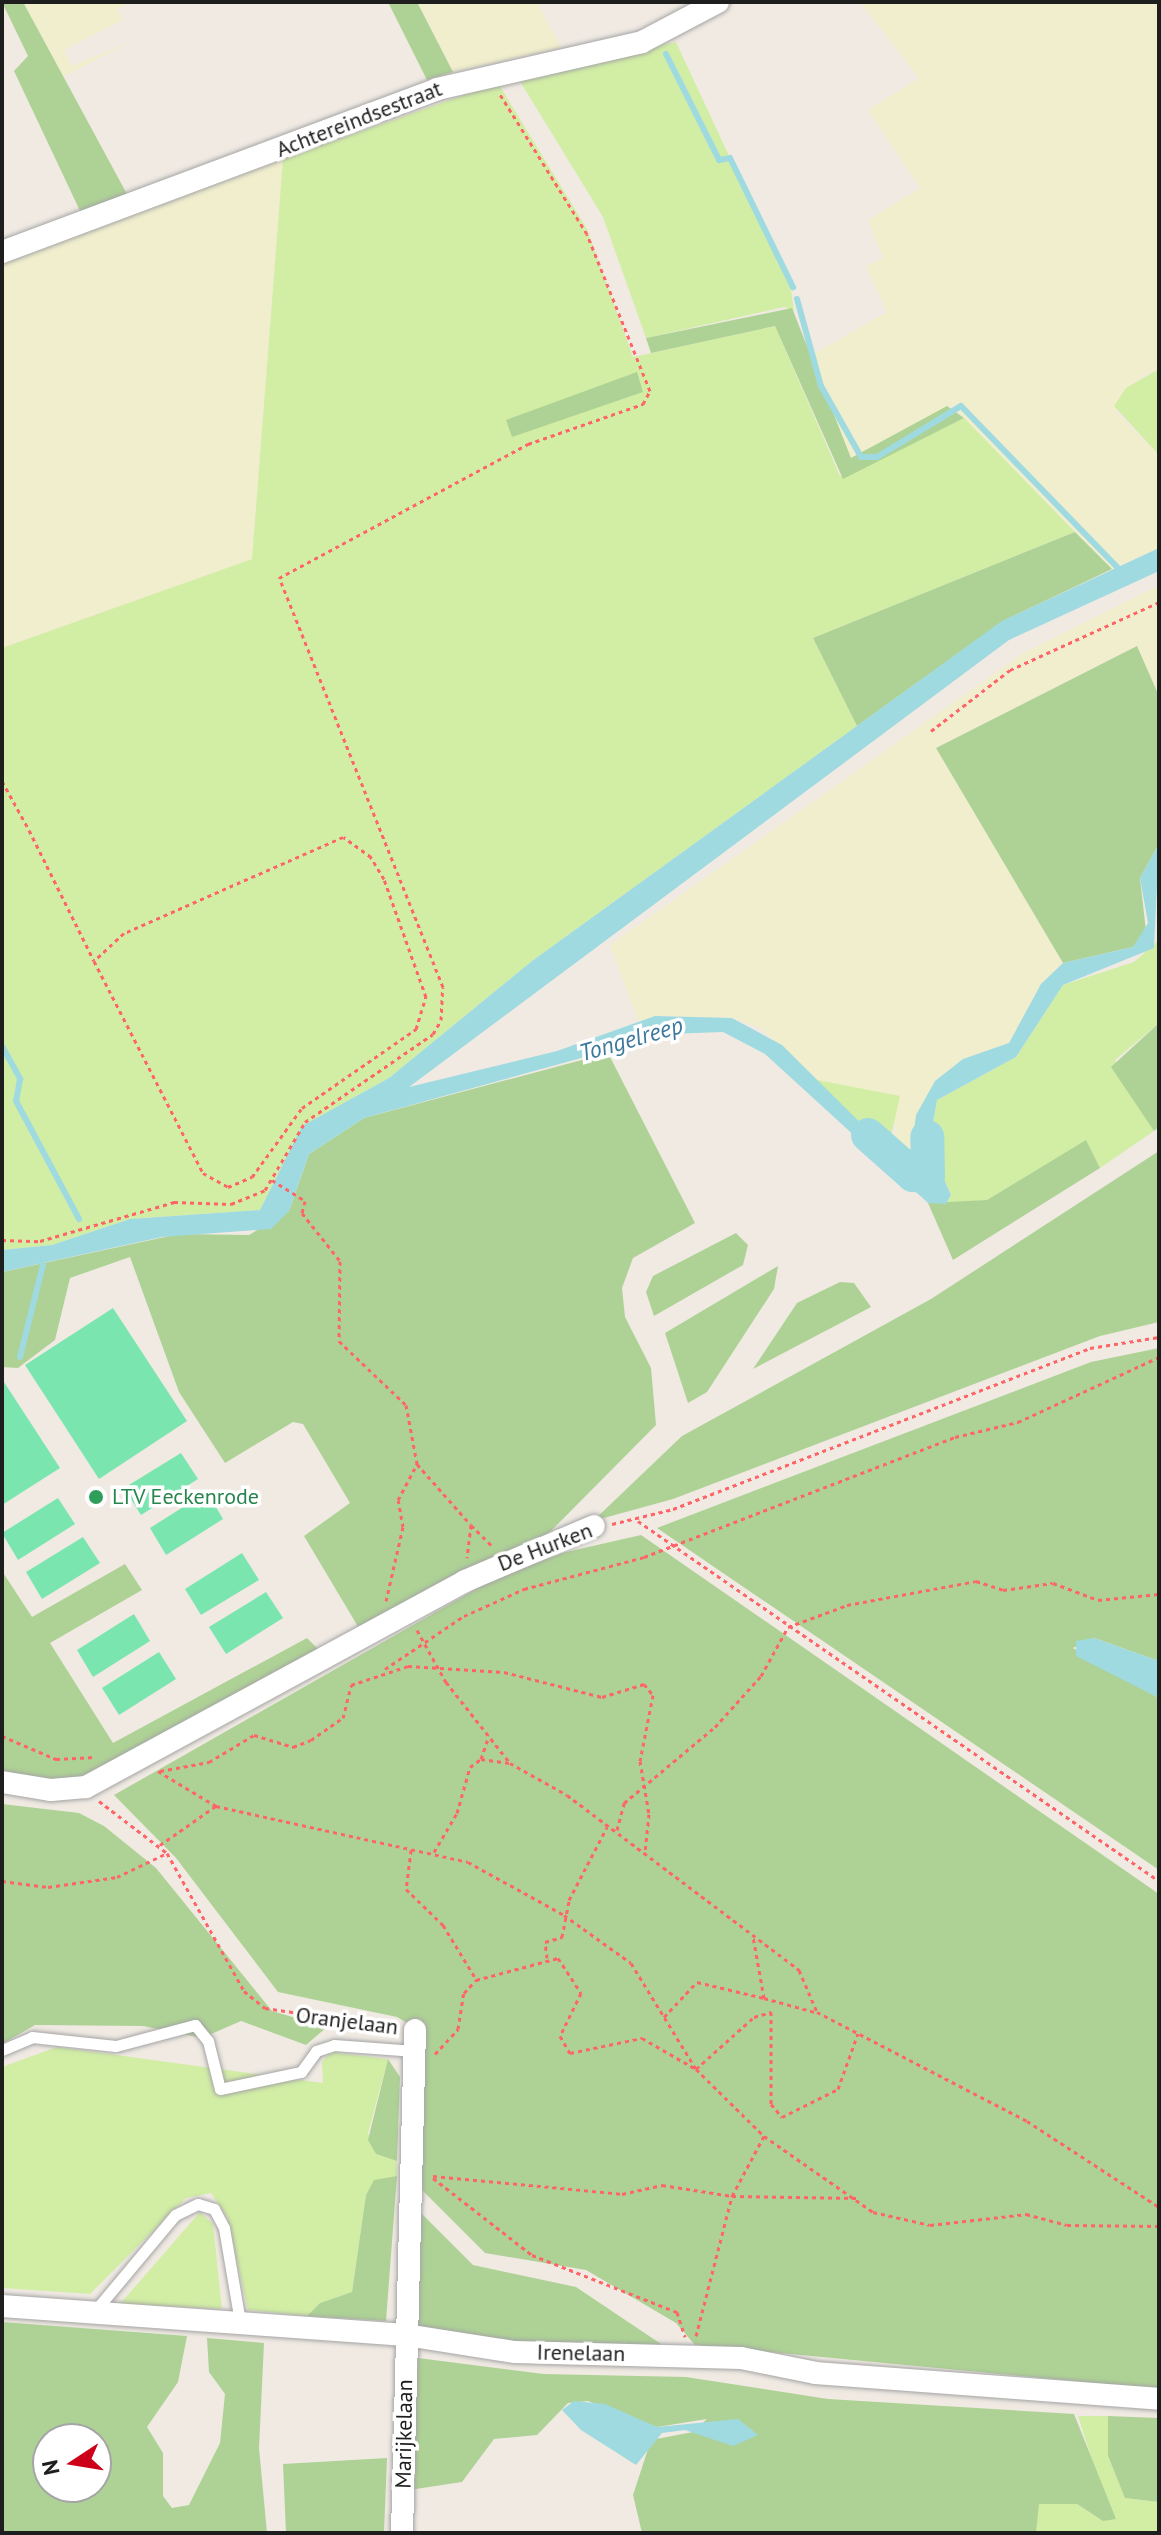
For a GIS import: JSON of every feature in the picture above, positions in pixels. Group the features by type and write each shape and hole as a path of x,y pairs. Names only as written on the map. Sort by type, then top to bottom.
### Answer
{"street":[{"name":"Achtereindsestraat","path":"2,252 493,71 642,42 718,2"},
{"name":"De Hurken","path":"2,1782 51,1790 90,1784 149,1765 465,1581 515,1556 594,1526"},
{"name":"Oranjelaan","path":"406,2335 421,2175 416,2040"},
{"name":"Irenelaan","path":"2,2306 241,2328 406,2335 515,2352 691,2356 816,2373 1159,2399"},
{"name":"Marijkelaan","path":"402,2533 406,2335"}],"lane":[{"path":"2,2050 32,2037 116,2046 195,2025 208,2041 220,2089 301,2072 316,2051 334,2045 416,2040"},
{"path":"91,2315 175,2215 198,2204 214,2209 224,2228 241,2328"}],"path":[{"path":"2,1240 40,1241 174,1202 231,1204 265,1190 305,1122 433,1034 446,1001 279,578 528,444 643,404 650,391 587,234 493,71"},
{"path":"931,731 1010,670 1159,602"},
{"path":"2,781 94,961 203,1173 228,1187 252,1177 302,1108 416,1029 426,997 384,879 371,857 343,837 124,933 94,961"},
{"path":"271,1179 305,1201 304,1217 340,1261 334,1327 339,1341 406,1405 417,1464 471,1525 515,1556"},
{"name":"De Hurken","path":"594,1526 638,1521 1090,1348 1159,1337"},
{"path":"149,1765 209,1762 254,1735 293,1747 311,1740 343,1718 351,1685 383,1671 423,1640 524,1589 673,1546 955,1437 1018,1422 1159,1357"},
{"path":"380,1629 403,1527 398,1500 417,1464"},
{"path":"638,1521 1159,1881"},
{"path":"465,1581 471,1525"},
{"path":"616,1831 624,1803 647,1786 761,1676 788,1627 847,1605 976,1581 1003,1590 1053,1583 1098,1600 1159,1594"},
{"path":"423,1640 437,1665 510,1763 616,1831 799,1970 817,2012"},
{"path":"383,1671 437,1665 602,1697 644,1684 653,1695 640,1761 647,1786 645,1853"},
{"path":"434,1852 457,1813 470,1767 481,1759 489,1735"},
{"path":"2,1736 56,1759 104,1756"},
{"path":"481,1759 510,1763"},
{"path":"149,1765 216,1806 468,1862 564,1915 631,1963 696,2069 764,2136 858,2198 873,2212 930,2225 1026,2214 1067,2225 1159,2226"},
{"name":"Oranjelaan","path":"90,1784 101,1806 160,1845 167,1853 244,1991 265,2008 416,2040"},
{"path":"160,1845 216,1806"},
{"path":"547,1959 545,1942 562,1937 564,1915 607,1827"},
{"path":"411,1850 406,1889 443,1925 476,1980"},
{"path":"2,1881 48,1887 117,1877 167,1853"},
{"path":"752,1934 764,1998"},
{"path":"416,2075 458,2029 464,1993 476,1980 547,1959 566,1965 581,1993 560,2036 570,2053 642,2038 696,2069"},
{"path":"664,2017 697,1982 817,2012 1027,2121 1159,2207"},
{"path":"696,2069 754,2017 771,2012 771,2104 782,2117 838,2089 858,2033"},
{"path":"330,2020 330,2029"},
{"path":"691,2356 732,2196 764,2136"},
{"path":"421,2175 622,2194 662,2185 706,2187 732,2196 858,2198"},
{"path":"421,2175 532,2255 677,2312 691,2356"}],"shaded area":[{"path":"23,2 131,2 117,9 123,20 64,50 72,66 131,41 63,77"},
{"path":"417,2 537,2 561,48 453,72"},
{"path":"860,2 1159,2 1159,369 1141,377 1115,411 1159,455 1159,548 1112,569 951,405 851,459 806,358 887,312 866,266 883,258 868,220 920,188 868,110 919,78"},
{"path":"283,159 252,559 2,648 2,262"},
{"path":"1159,585 1159,696 1137,646 936,748 1063,963 1041,984 1009,1043 963,1059 935,1081 917,1179 889,1145 898,1127 817,1080 760,1028 732,1018 656,1016 639,1023 610,945 1025,652"}],"green space":[{"path":"2,2 23,2 128,196 81,213 14,71 28,56"},
{"path":"388,2 417,2 453,72 427,80"},
{"path":"676,42 791,289 794,311 784,307 646,338 603,217 518,78"},
{"path":"498,83 587,229 633,357 775,326 840,476 964,418 1075,532 813,638 857,726 532,961 389,1078 302,1126 260,1210 130,1219 52,1245 2,1250 2,648 252,559 283,159"},
{"path":"792,308 851,458 947,406 964,418 843,479 775,326 651,353 646,338"},
{"path":"1159,369 1159,455 1114,406 1126,388"},
{"path":"637,372 643,392 512,437 506,420"},
{"path":"1075,532 1112,569 1003,621 857,726 813,638"},
{"path":"1137,646 1159,696 1159,844 1140,878 1146,931 1133,947 1063,963 936,748"},
{"path":"1159,940 1159,1023 1115,1060 1154,1131 1100,1168 1086,1141 987,1200 946,1204 951,1195 929,1146 937,1100 1016,1057 1063,985 1134,962"},
{"path":"1159,1023 1159,1127 1154,1131 1111,1067"},
{"path":"608,1053 695,1223 633,1258 622,1288 625,1317 651,1368 656,1425 549,1533 360,1630 304,1536 350,1503 303,1424 293,1422 225,1463 179,1392 130,1257 70,1278 55,1340 18,1368 2,1367 2,1272 179,1234 249,1235 289,1211 309,1154 364,1118"},
{"path":"817,1080 900,1096 889,1145 855,1122"},
{"path":"1086,1140 1100,1168 953,1260 928,1203 987,1200"},
{"path":"1159,1151 1159,1322 1100,1336 673,1499 593,1521 682,1436 931,1299"},
{"path":"736,1233 748,1245 743,1265 654,1316 646,1292 653,1276"},
{"path":"778,1266 774,1289 707,1392 688,1403 665,1333"},
{"path":"840,1282 854,1283 871,1307 753,1369 797,1303"},
{"path":"113,1308 187,1421 99,1479 25,1365"},
{"path":"1159,1348 1159,1661 1094,1638 1073,1648 1159,1698 1159,1870 657,1528 1091,1362"},
{"path":"2,1379 60,1468 2,1505"},
{"path":"181,1453 198,1479 141,1515 124,1488"},
{"path":"207,1492 223,1519 166,1555 150,1528"},
{"path":"58,1498 75,1524 18,1560 2,1533"},
{"path":"641,1535 1159,1894 1159,2389 695,2345 676,2323 586,2270 485,2253 418,2186 417,2029 397,2017 278,1992 176,1858 114,1795 487,1583 562,1553"},
{"path":"83,1537 100,1563 42,1599 26,1572"},
{"path":"242,1553 259,1580 201,1615 185,1589"},
{"path":"125,1564 142,1590 50,1643 113,1743 307,1638 321,1652 81,1783 2,1775 2,1571 32,1617"},
{"path":"266,1592 283,1618 226,1654 209,1627"},
{"path":"134,1614 150,1641 93,1677 77,1650"},
{"path":"159,1652 176,1679 119,1715 102,1688"},
{"path":"2,1804 79,1813 104,1826 156,1868 272,2011 327,2027 306,2045 241,2021 202,2038 143,2026 35,2025 2,2044"},
{"path":"57,2047 323,2083 322,2062 330,2052 388,2059 368,2133 376,2154 397,2161 397,2176 366,2195 352,2292 320,2303 307,2316 248,2310 227,2217 211,2193 186,2198 90,2294 2,2288 2,2067"},
{"path":"388,2059 400,2077 397,2161 376,2154 368,2140"},
{"path":"397,2176 386,2321 307,2316 320,2303 352,2292 366,2195 374,2180"},
{"path":"200,2212 213,2224 222,2309 120,2304"},
{"path":"420,2212 473,2265 576,2287 667,2348 549,2348 417,2326"},
{"path":"2,2322 187,2336 178,2382 147,2427 163,2453 163,2496 172,2508 189,2505 220,2443 225,2394 209,2372 207,2338 264,2343 259,2448 267,2533 2,2532"},
{"path":"418,2358 544,2374 686,2377 828,2399 1074,2414 1116,2519 1103,2521 1077,2504 1039,2504 1036,2533 642,2533 633,2495 651,2440 693,2432 707,2419 657,2427 588,2401 568,2403 537,2435 494,2439 462,2482 409,2490"},
{"path":"1078,2416 1108,2416 1108,2457 1126,2498 1159,2502 1159,2533 1036,2533 1038,2504 1077,2504 1103,2521 1107,2506"},
{"path":"1108,2416 1159,2418 1159,2502 1125,2498 1108,2456"},
{"path":"387,2458 384,2533 286,2533 283,2464"}],"water":[{"path":"1159,548 1159,571 1009,640 409,1087 557,1051 655,1016 732,1018 782,1045 917,1179 924,1172 913,1138 916,1115 935,1081 963,1059 1009,1043 1041,984 1063,963 1133,947 1148,923 1140,878 1159,844 1154,948 1063,985 1016,1057 937,1100 929,1146 951,1195 946,1204 928,1203 765,1054 723,1032 668,1034 364,1118 309,1154 289,1211 271,1229 162,1237 2,1272 2,1250 52,1245 130,1219 260,1210 302,1126 389,1078 532,961 1002,621"},
{"path":"1094,1638 1159,1661 1159,1698 1076,1656 1076,1641"},
{"path":"574,2401 605,2404 657,2427 738,2419 758,2435 733,2446 685,2430 662,2433 636,2465 581,2430 562,2410"}],"waterway":[{"path":"666,54 719,160 730,158 793,287"},
{"path":"797,299 821,386 861,457 877,457 961,406 1117,567"},
{"path":"2,1046 20,1079 16,1101 79,1219"},
{"name":"Tongelreep","path":"868,1135 913,1175 928,1176 927,1137"},
{"path":"20,1357 43,1265"}],"place":[{"name":"LTV Eeckenrode","path":"96,1497"}]}
